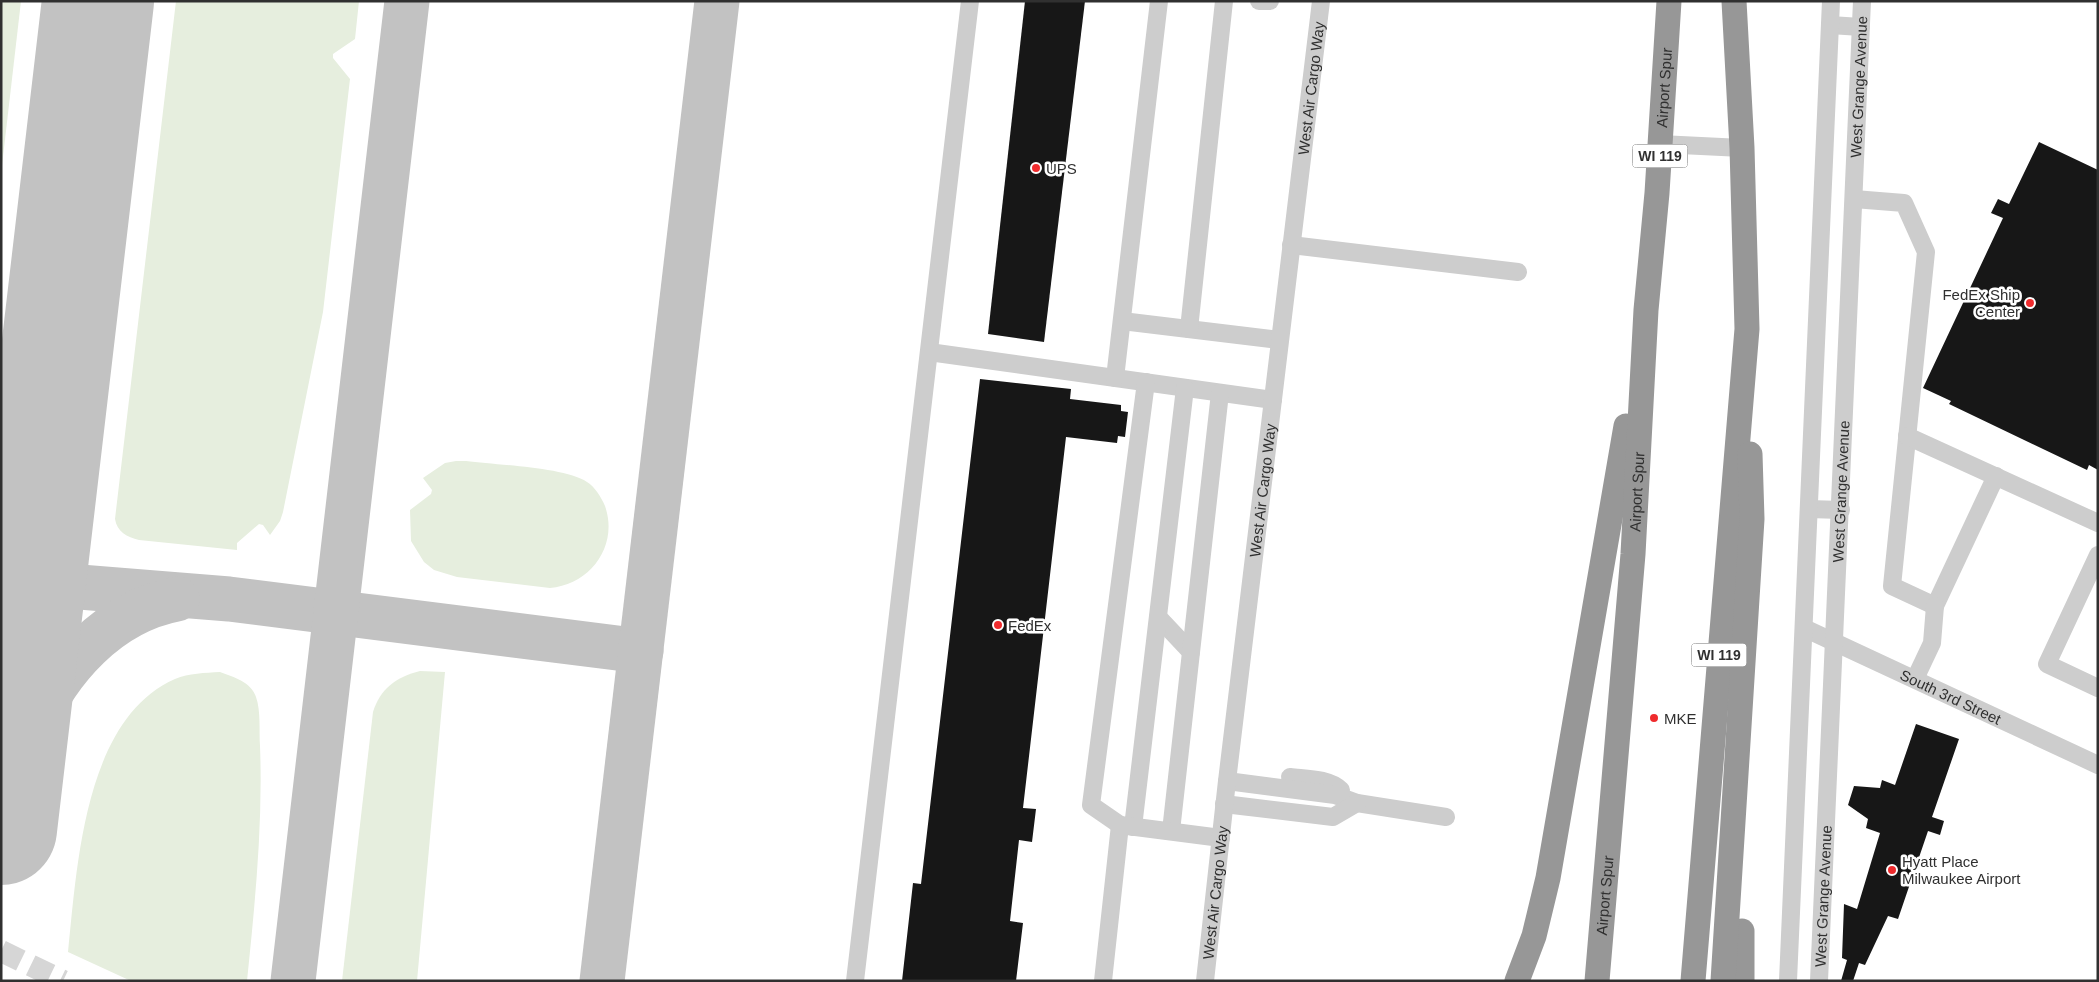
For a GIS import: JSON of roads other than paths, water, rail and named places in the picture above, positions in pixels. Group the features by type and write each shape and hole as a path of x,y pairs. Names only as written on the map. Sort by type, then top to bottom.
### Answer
{"highway":[{"name":"Airport Spur","path":"1597,981 1633,554 1646,310 1660,144 1669,1"},
{"name":"WI 119","path":"1693,981 1747,329 1742,148 1734,1"},
{"path":"1517,981 1539,918 1552,861 1646,310"},
{"path":"1723,981 1752,519 1747,329"},
{"path":"1736,797 1742,860 1742,981"}],"street":[{"path":"855,981 970,1"},
{"path":"1115,378 1159,1"},
{"path":"1189,329 1224,1"},
{"path":"1259,1 1270,1"},
{"name":"West Air Cargo Way","path":"1205,981 1226,787 1321,1"},
{"name":"West Grange Avenue","path":"1788,981 1831,1"},
{"name":"West Grange Avenue","path":"1819,981 1862,1"},
{"path":"1830,25 1861,27"},
{"path":"1660,144 1742,148"},
{"path":"1854,199 1904,203 1926,252 1892,586 1935,606"},
{"path":"1292,245 1518,272"},
{"path":"1122,321 1279,340"},
{"path":"928,352 1273,400"},
{"path":"1146,382 1091,805 1127,826 1221,838"},
{"path":"1103,981 1158,617 1185,388"},
{"path":"1171,831 1220,393"},
{"path":"1907,436 2098,524"},
{"path":"1915,680 1932,643 1935,606 1996,476"},
{"path":"1809,509 1840,510"},
{"path":"2098,555 2047,664 2098,688"},
{"path":"1158,617 1191,652"},
{"name":"South 3rd Street","path":"1804,628 1915,680 2096,760"},
{"path":"1226,787 1320,780 1336,785 1357,803"},
{"path":"1226,787 1334,807 1357,803 1446,817"}],"tunnel":[{"path":"1,951 63,981"}],"place":[{"name":"UPS","path":"1036,168"},
{"name":"FedEx Ship Center","path":"2030,303"},
{"name":"FedEx","path":"998,625"},
{"name":"MKE","path":"1654,718"},
{"name":"Hyatt Place Milwaukee Airport","path":"1892,870"}]}
